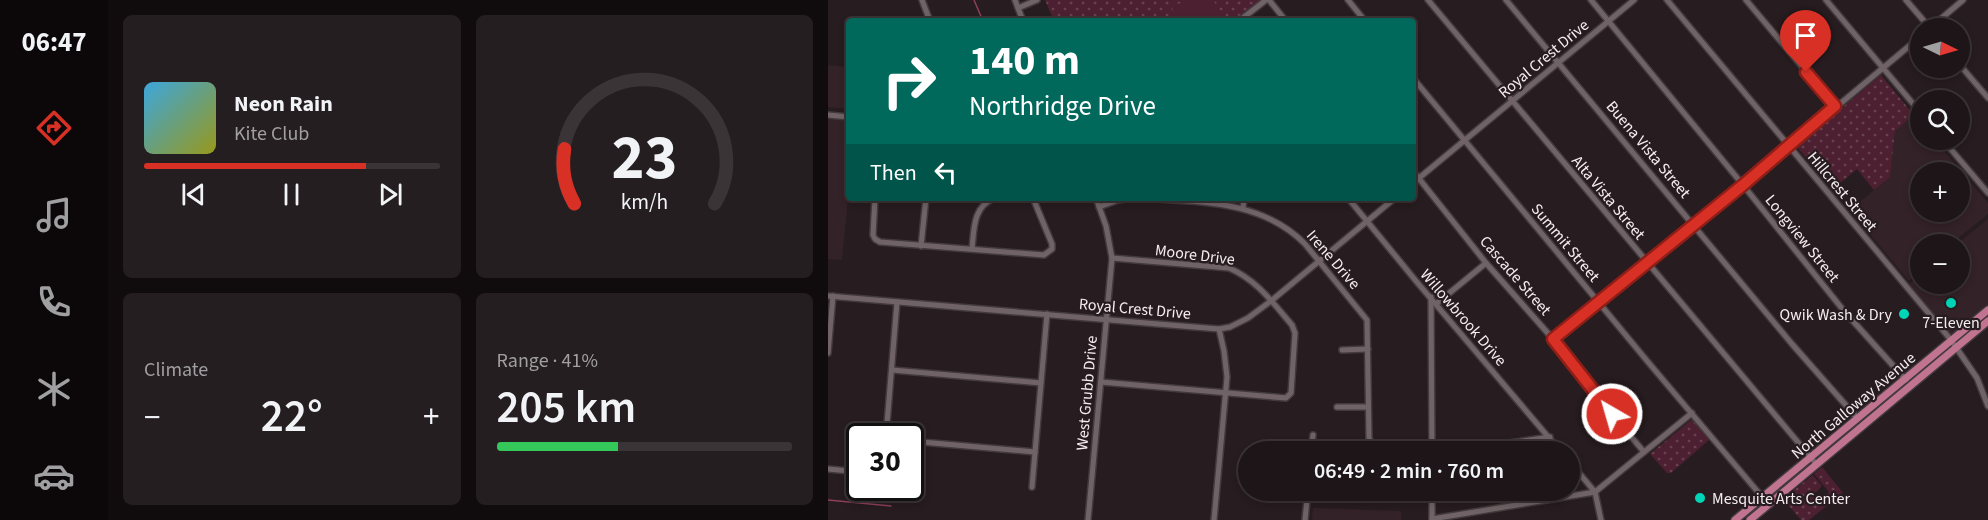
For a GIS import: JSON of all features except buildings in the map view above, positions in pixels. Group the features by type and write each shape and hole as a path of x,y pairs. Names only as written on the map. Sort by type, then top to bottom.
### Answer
{"main road":[{"name":"North Galloway Avenue","path":"1735,520 1988,309"},
{"name":"North Galloway Avenue","path":"1750,520 1988,321"}],"street":[{"path":"922,0 929,18"},
{"path":"1015,0 1022,18"},
{"path":"1018,8 1036,0"},
{"path":"1243,18 1267,0 1283,18"},
{"path":"1348,0 1363,18"},
{"name":"Alta Vista Street","path":"1428,0 1817,465"},
{"name":"Buena Vista Street","path":"1506,0 1863,426"},
{"name":"Longview Street","path":"1591,0 1844,310 1905,380"},
{"name":"Royal Crest Drive","path":"1416,180 1634,0"},
{"name":"Hillcrest Street","path":"1667,0 1951,340 1977,378 1988,406"},
{"path":"1746,0 1835,106"},
{"path":"1826,0 1910,100"},
{"path":"1906,0 1921,18"},
{"path":"1942,18 1964,0"},
{"path":"1553,339 1743,185 1910,45"},
{"path":"1970,77 1988,98"},
{"name":"Summit Street","path":"1416,82 1769,505"},
{"path":"828,115 846,117"},
{"path":"1951,150 1988,193"},
{"name":"Cascade Street","path":"1416,174 1644,452"},
{"path":"875,201 872,229 875,239 884,242 1044,255 1050,252 1052,244 1035,201"},
{"path":"921,246 926,201"},
{"path":"972,249 976,216 988,201"},
{"name":"West Grubb Drive","path":"1088,520 1112,258 1106,226 1097,201"},
{"path":"1100,207 1115,201"},
{"name":"Irene Drive","path":"1190,201 1243,208 1275,220 1295,234 1366,316 1370,441"},
{"path":"1243,208 1244,201"},
{"name":"Willowbrook Drive","path":"1350,201 1553,441"},
{"name":"Royal Crest Drive","path":"831,296 1219,329 1230,327 1248,318 1271,301 1391,201"},
{"name":"Moore Drive","path":"1112,258 1229,268 1244,274 1253,281 1292,325 1295,333 1291,393 1286,398 1225,393"},
{"path":"1436,304 1486,262"},
{"path":"828,353 831,296"},
{"path":"1431,297 1432,441"},
{"path":"887,423 897,302"},
{"path":"1032,487 1047,314"},
{"path":"1214,520 1227,378 1219,329"},
{"path":"1342,350 1368,350"},
{"path":"892,370 1041,383"},
{"path":"1905,380 1910,387"},
{"path":"1101,382 1225,393"},
{"path":"1337,407 1368,407"},
{"path":"1432,501 1432,520 1595,492 1692,413"},
{"path":"1312,441 1313,435"},
{"path":"1523,441 1550,437"},
{"path":"924,442 1035,452"},
{"path":"828,469 846,471"},
{"path":"1580,474 1595,492 1601,520"},
{"path":"1305,520 1307,501"}],"shaded area":[{"path":"1045,0 1260,0 1238,18 1053,18"},
{"path":"1185,0 1213,0 1225,18 1178,18 1172,8"},
{"path":"828,65 846,67 846,109 828,107"},
{"path":"1881,75 1910,110 1910,118 1895,131 1890,177 1874,190 1857,169 1833,189 1796,146"},
{"path":"1910,118 1910,150 1943,150 1954,162 1910,162 1910,222 1970,222 1970,182 1988,203 1988,214 1963,234 1910,234 1909,281 1850,210 1890,177 1895,131"},
{"path":"828,119 846,121 848,201 842,260 828,259"},
{"path":"1988,219 1988,305 1950,336 1915,294 1970,294 1969,234"},
{"path":"1691,420 1695,421 1709,440 1671,473 1667,473 1650,454"},
{"path":"1822,467 1843,493 1809,520 1801,520 1783,499 1813,475 1822,486 1815,493 1821,499 1829,492 1814,474"},
{"path":"1313,508 1401,511 1401,520 1312,520"}],"waterway":[{"path":"974,0 982,18"},
{"path":"828,500 891,506"}],"place":[{"name":"7-Eleven","path":"1951,303"},
{"name":"Qwik Wash & Dry","path":"1904,314"},
{"name":"Mesquite Arts Center","path":"1700,498"}],"route":[{"path":"1612,414 1553,339 1743,185 1835,106 1806,72"}]}
